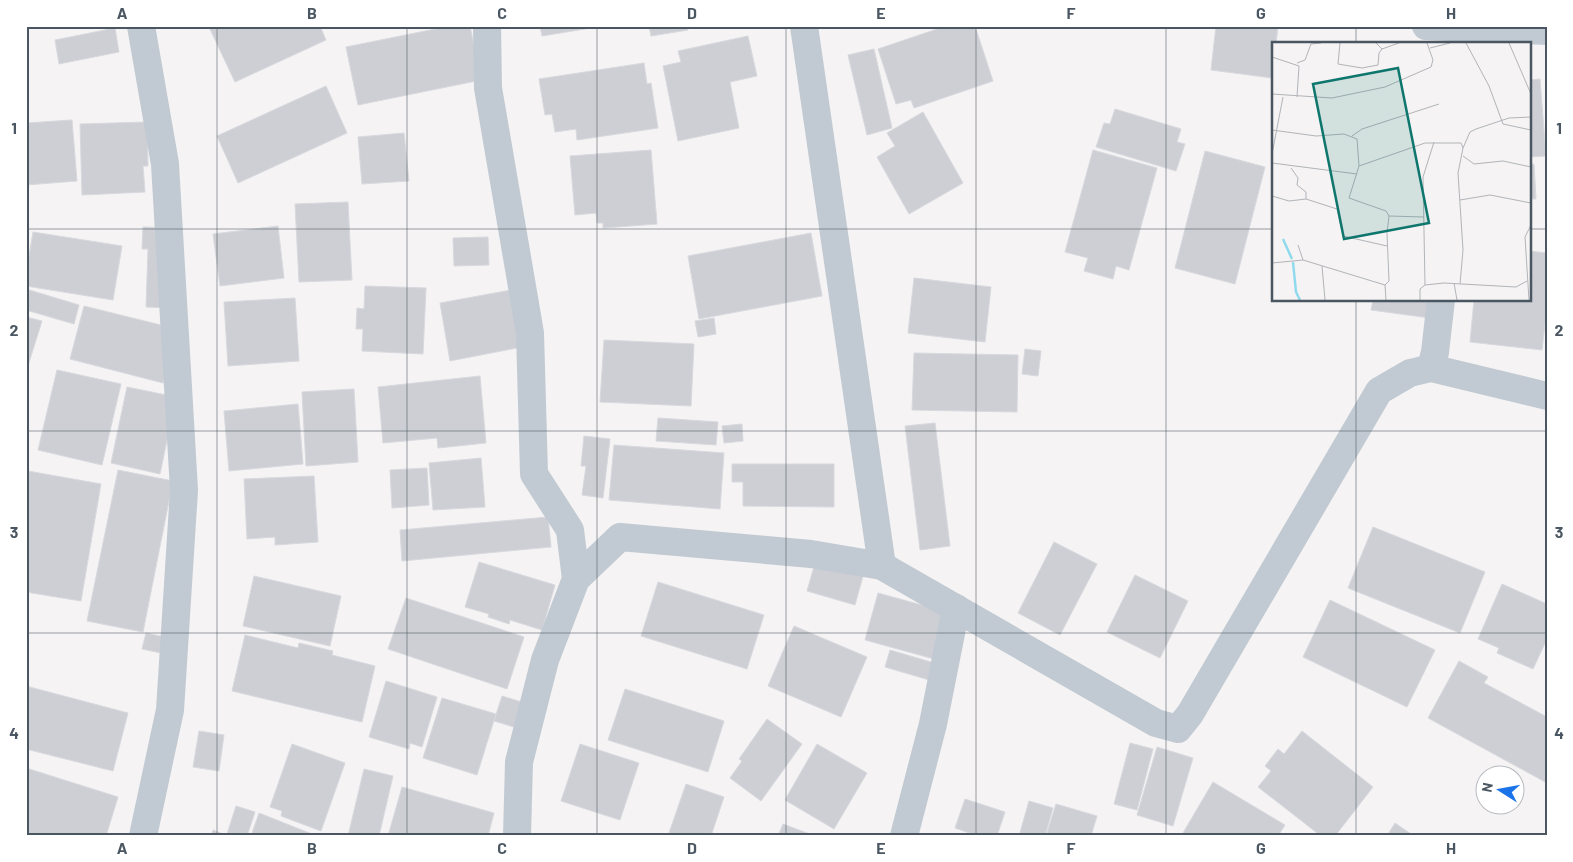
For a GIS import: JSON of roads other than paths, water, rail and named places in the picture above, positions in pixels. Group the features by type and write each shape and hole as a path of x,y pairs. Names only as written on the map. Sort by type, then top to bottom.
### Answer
{"street":[{"path":"141,26 165,164 184,490 170,710 143,836"},
{"path":"487,26 488,88 530,333 534,474 570,530 576,579"},
{"path":"804,26 882,566"},
{"path":"1426,26 1502,36 1547,30"},
{"path":"1431,368 1435,352 1441,301"},
{"path":"517,836 519,762 545,660 576,579 620,537 811,554 882,566 1156,723 1178,729 1190,714 1379,391 1410,373 1431,368 1547,396"},
{"path":"904,836 933,724 956,608"}]}
